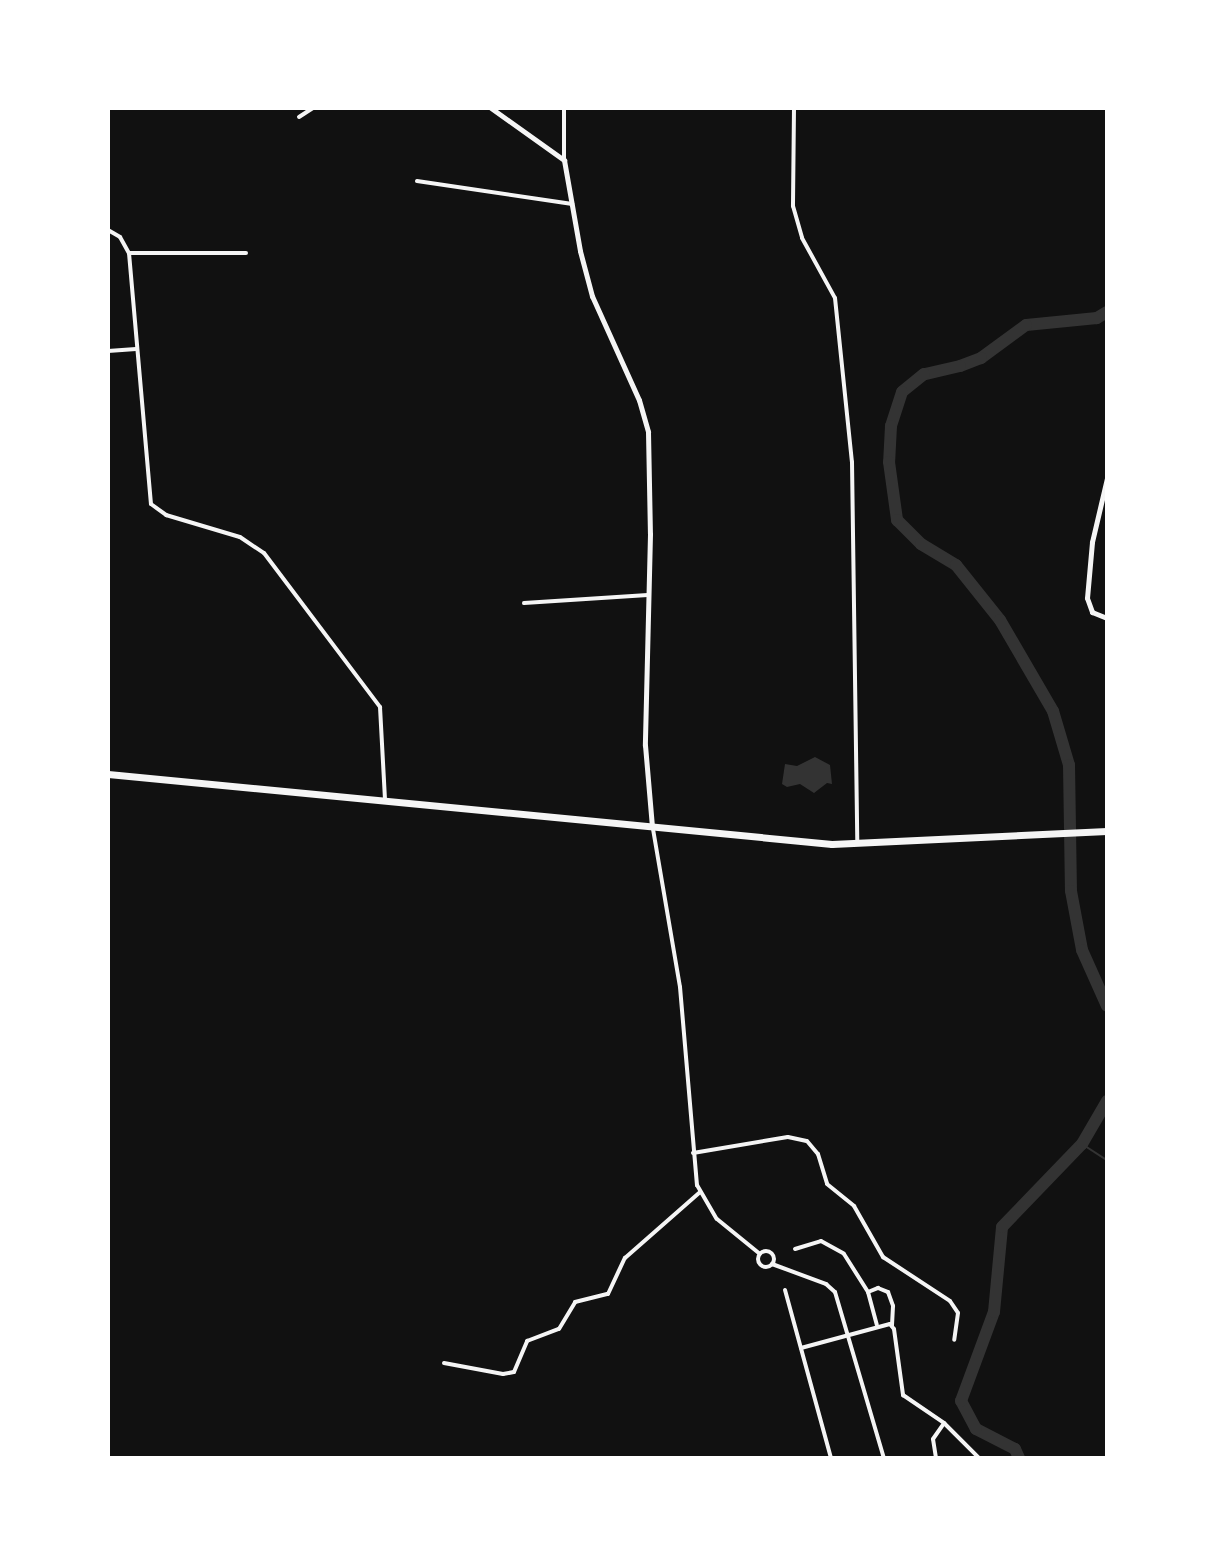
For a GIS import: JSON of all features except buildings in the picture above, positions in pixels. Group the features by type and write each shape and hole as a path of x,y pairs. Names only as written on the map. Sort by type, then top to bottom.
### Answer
{"main road":[{"path":"108,774 653,829 857,844 1107,831"}],"street":[{"path":"299,117 313,108"},
{"path":"491,108 564,160"},
{"path":"564,108 564,160 580,251 592,296 639,400 648,432 645,745 653,829 680,987 693,1153 700,1192 717,1219 760,1254 771,1253 772,1264"},
{"path":"794,108 795,215 802,238 835,298 852,462 857,844"},
{"path":"417,181 573,204"},
{"path":"108,230 120,237 129,253 151,504 166,515 240,537 264,553 380,707 385,800"},
{"path":"129,253 246,253"},
{"path":"108,351 136,349"},
{"path":"1107,478 1092,542 1087,598 1092,612 1107,618"},
{"path":"524,603 648,595"},
{"path":"693,1153 788,1137 807,1141 818,1154 827,1184 854,1206 883,1257 942,1294 955,1306 958,1320 954,1340"},
{"path":"444,1363 503,1374 514,1372 527,1341 559,1329 575,1302 608,1294 625,1258 700,1192"},
{"path":"795,1249 816,1240 838,1249 848,1258 868,1292 877,1325"},
{"path":"760,1254 761,1265 772,1264 831,1287 884,1458"},
{"path":"868,1292 878,1288 888,1292 893,1306 892,1326 903,1395 944,1423 979,1458"},
{"path":"785,1290 831,1458"},
{"path":"801,1348 877,1325 892,1326"},
{"path":"936,1458 933,1439 944,1423"}],"shaded area":[{"path":"815,757 830,765 832,784 827,783 814,793 800,784 787,787 782,784 785,764 797,766"}],"waterway":[{"path":"1107,312 1097,318 1026,325 981,358 924,374 902,392 891,426 889,462 897,520 921,544 956,565 1000,620 1053,711 1069,765 1071,891 1082,950 1107,1006"},
{"path":"1019,1458 1015,1449 976,1429 961,1401 994,1312 1002,1227 1082,1144 1107,1101"},
{"path":"1082,1144 1107,1160"}]}
